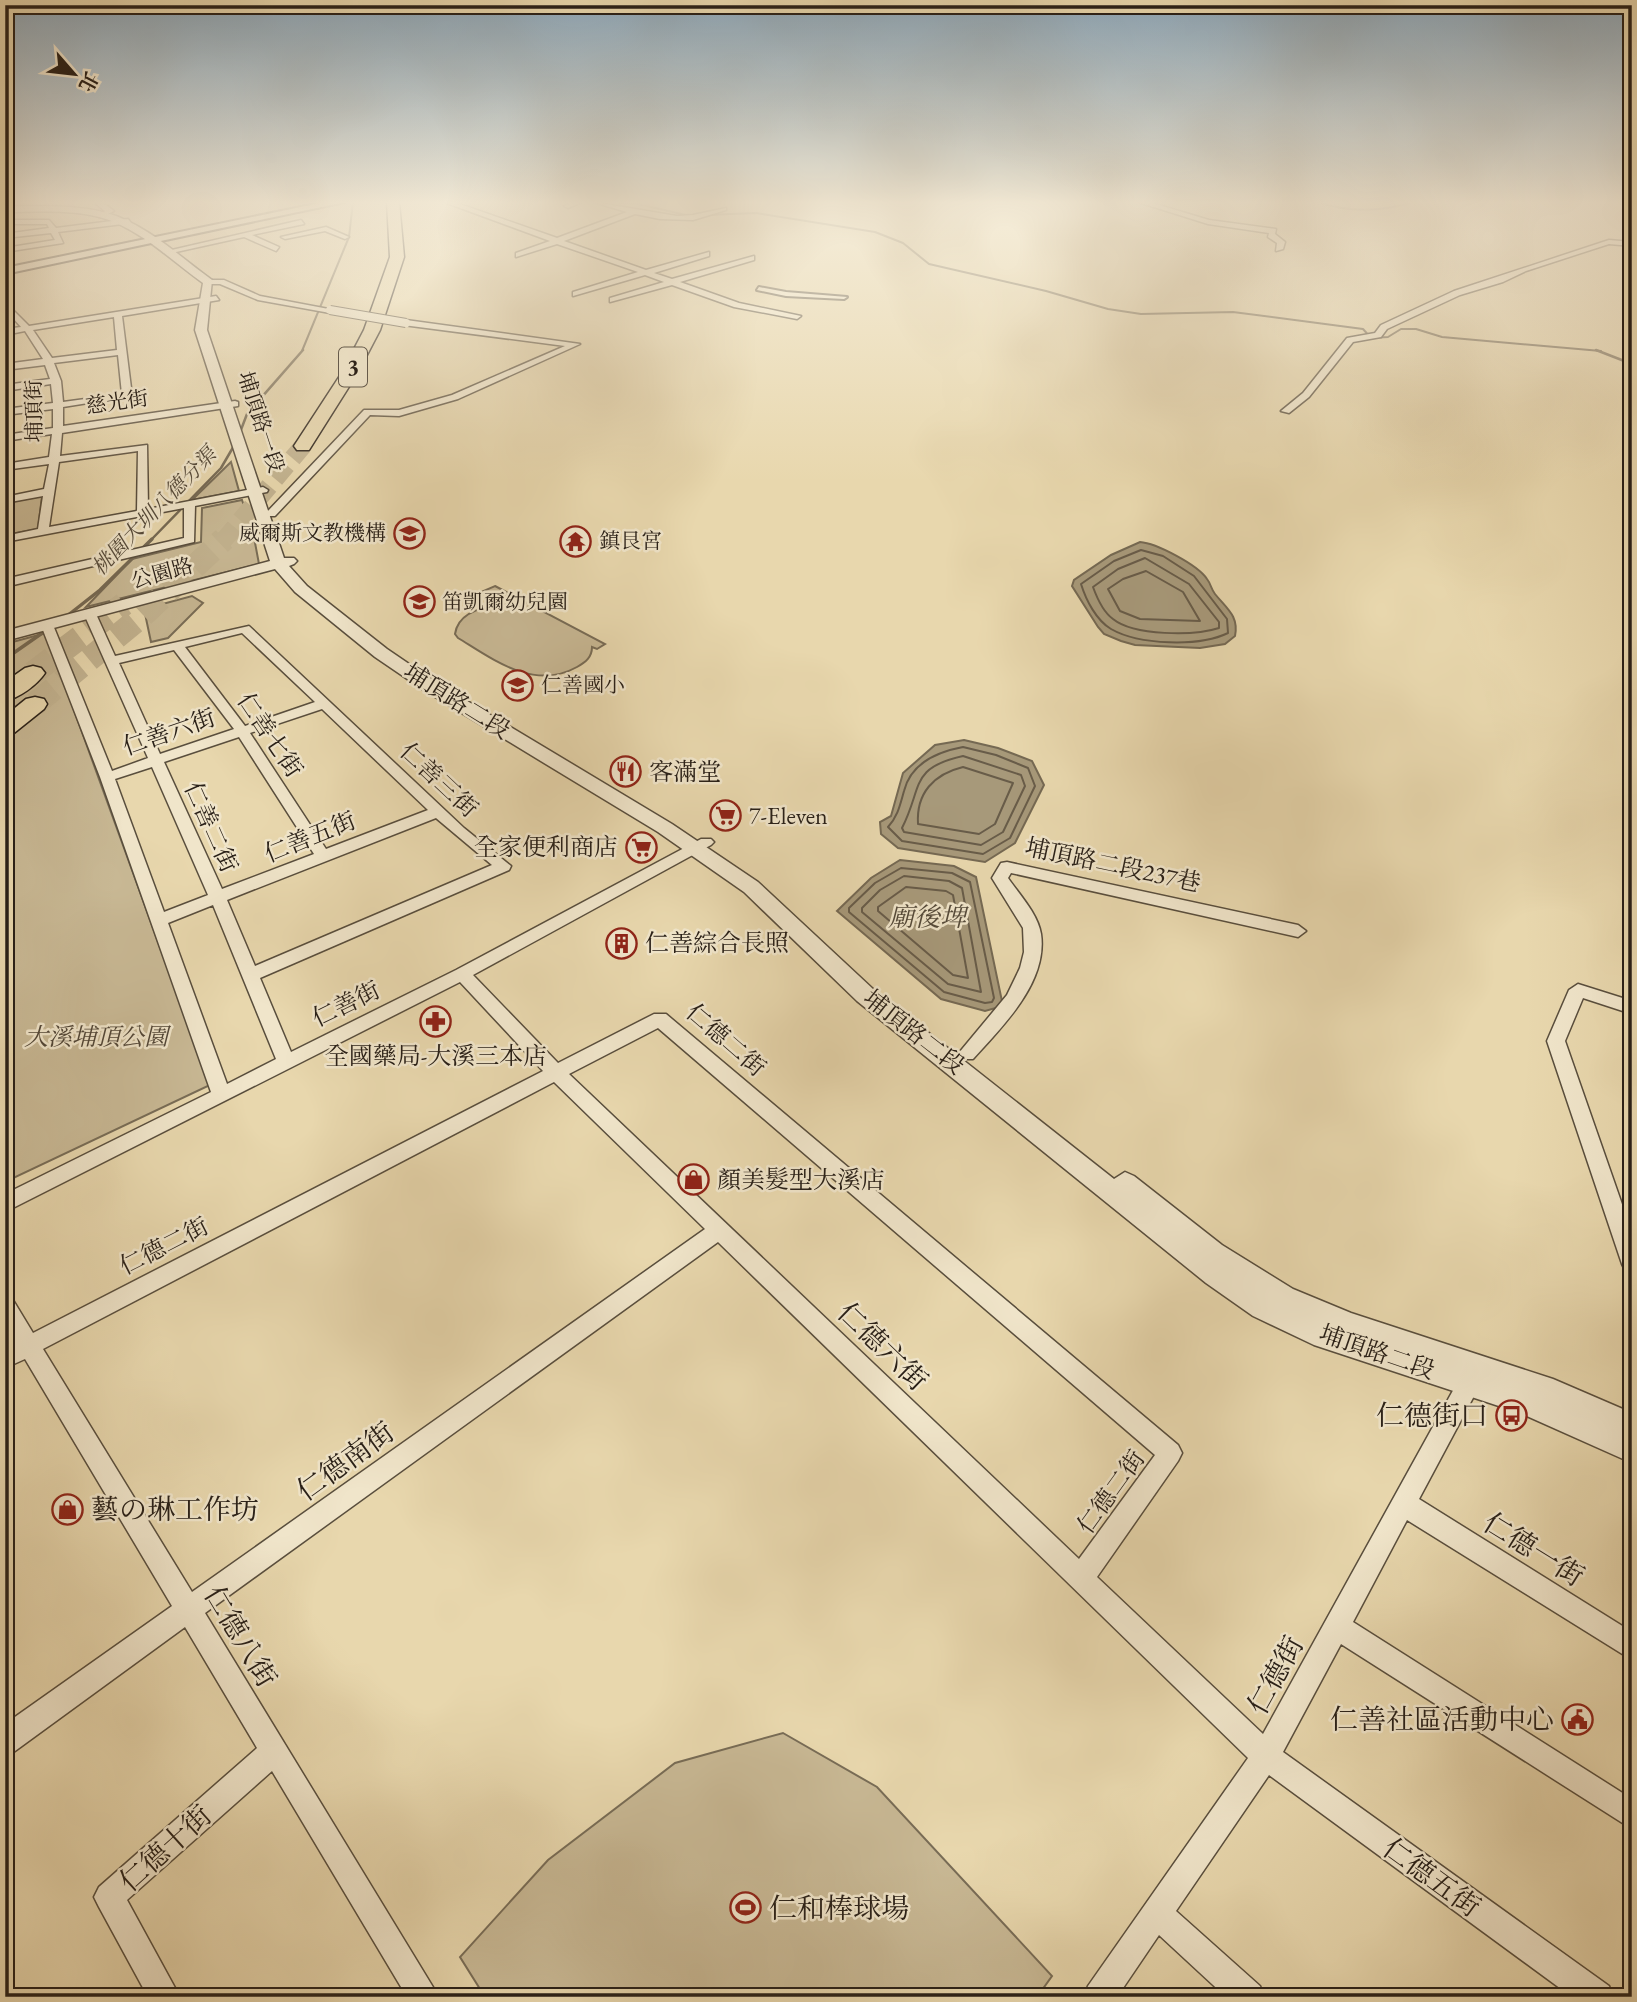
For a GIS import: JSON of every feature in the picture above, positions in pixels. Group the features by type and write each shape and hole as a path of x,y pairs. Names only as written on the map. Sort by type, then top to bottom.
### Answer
{"highway":[{"name":"3","path":"350,330 361,295"},
{"name":"3","path":"303,446 360,355 384,295"},
{"name":"3","path":"316,394 340,355"},
{"path":"304,413 324,412"},
{"path":"5,694 33,673"},
{"path":"5,728 35,704"}],"street":[{"name":"埔頂路一段","path":"212,295 201,330 231,405 267,517"},
{"path":"251,295 406,323 576,344 455,397 399,413 367,412 267,517"},
{"path":"613,300 628,295"},
{"path":"710,295 737,305 797,316"},
{"path":"814,295 844,297"},
{"path":"1286,411 1306,395 1350,340 1378,335 1384,327 1452,295"},
{"path":"5,332 212,299"},
{"name":"埔頂街","path":"5,304 29,329 49,361 56,381 57,430 43,531"},
{"path":"5,412 127,396 118,316"},
{"path":"5,367 122,352"},
{"path":"5,388 56,381"},
{"name":"慈光街","path":"5,438 231,405"},
{"path":"5,467 143,447 142,513"},
{"path":"5,539 259,491"},
{"path":"5,500 48,492"},
{"path":"5,583 190,540 190,505"},
{"name":"埔頂路二段","path":"267,517 284,562 302,589 340,622 409,672 666,828 752,870 862,972 1227,1264 1260,1285 1307,1309 1474,1375 1632,1448"},
{"name":"公園路","path":"5,636 284,562"},
{"name":"仁善二街","path":"90,614 218,898 286,1061"},
{"path":"47,625 107,777 221,1093"},
{"name":"仁善三街","path":"110,660 245,629 439,811 503,866 249,976"},
{"name":"仁善七街","path":"177,645 242,731 322,855"},
{"name":"仁善六街","path":"107,777 325,703"},
{"name":"仁善五街","path":"159,920 439,811"},
{"name":"埔頂路二段","path":"700,845 751,887 865,995 934,1047 1216,1275 1263,1307 1324,1336 1563,1397 1632,1428"},
{"name":"仁善街","path":"5,1204 462,974 700,845"},
{"name":"埔頂路二段237巷","path":"967,1054 1009,1006 1028,969 1033,931 1000,877 1007,867 1298,931"},
{"name":"仁德六街","path":"462,974 556,1073 1266,1756"},
{"path":"1632,1008 1578,990 1556,1041 1632,1264"},
{"name":"仁德二街","path":"17,1352 660,1019 1170,1453 1081,1578"},
{"name":"仁德南街","path":"5,1741 719,1230"},
{"name":"仁德八街","path":"5,1307 17,1352 188,1610 424,1997"},
{"name":"仁德街","path":"1099,1997 1266,1756 1474,1375"},
{"name":"仁德一街","path":"1404,1504 1632,1647"},
{"path":"1337,1627 1632,1815"},
{"name":"仁德十街","path":"165,1997 109,1898 274,1751"},
{"name":"仁德五街","path":"1266,1756 1598,1997"},
{"path":"1157,1913 1250,1997"}],"green space":[{"path":"231,462 239,491 192,500"},
{"path":"42,496 38,529 5,535 5,503"},
{"path":"242,500 253,532 259,564 86,607 132,559 201,542 202,508"},
{"path":"495,586 605,644 597,649 592,647 586,661 561,674 530,674 500,663 455,634 457,626 467,615 488,606 503,604 481,592"},
{"path":"192,596 203,603 168,638 151,642 144,609"},
{"name":"大溪埔頂公園","path":"46,633 210,1085 5,1182 5,644"},
{"name":"仁和棒球場","path":"783,1733 877,1787 1052,1976 1037,1997 485,1997 460,1957 548,1860 675,1763"}],"water":[{"path":"1140,542 1176,556 1202,573 1234,618 1235,636 1225,644 1200,648 1135,645 1104,634 1072,586 1074,580 1111,555"},
{"name":"廟後埤","path":"964,740 998,748 1032,761 1044,785 1015,843 985,862 898,848 881,834 880,822 891,816 903,773 935,745"},
{"name":"廟後埤","path":"900,860 954,866 976,877 1003,1006 985,1011 941,999 837,911 871,878"}],"waterway":[{"name":"桃園大圳八德分渠","path":"302,351 325,295"},
{"path":"1061,295 1108,309 1141,314 1233,312 1363,329 1371,338 1388,337 1401,329 1416,329 1442,337 1598,351"},
{"name":"桃園大圳八德分渠","path":"239,435 247,414 303,350"},
{"path":"1598,351 1632,364"},
{"name":"桃園大圳八德分渠","path":"151,540 221,468 235,444"},
{"name":"桃園大圳八德分渠","path":"67,616 100,590 151,540"},
{"name":"桃園大圳八德分渠","path":"5,659 48,629"}],"tunnel":[{"path":"223,541 303,446"},
{"path":"35,704 143,615 224,539"},
{"path":"33,673 124,604"}],"place":[{"name":"威爾斯文教機構","path":"409,533"},
{"name":"鎮艮宮","path":"576,541"},
{"name":"笛凱爾幼兒園","path":"419,602"},
{"name":"仁善國小","path":"518,685"},
{"name":"客滿堂","path":"626,772"},
{"name":"7-Eleven","path":"726,816"},
{"name":"全家便利商店","path":"641,847"},
{"name":"仁善綜合長照","path":"622,943"},
{"name":"全國藥局-大溪三本店","path":"436,1022"},
{"name":"顏美髮型大溪店","path":"694,1180"},
{"name":"仁德街口","path":"1511,1415"},
{"name":"藝の琳工作坊","path":"68,1509"},
{"name":"仁善社區活動中心","path":"1577,1719"},
{"name":"仁和棒球場","path":"746,1908"}]}
